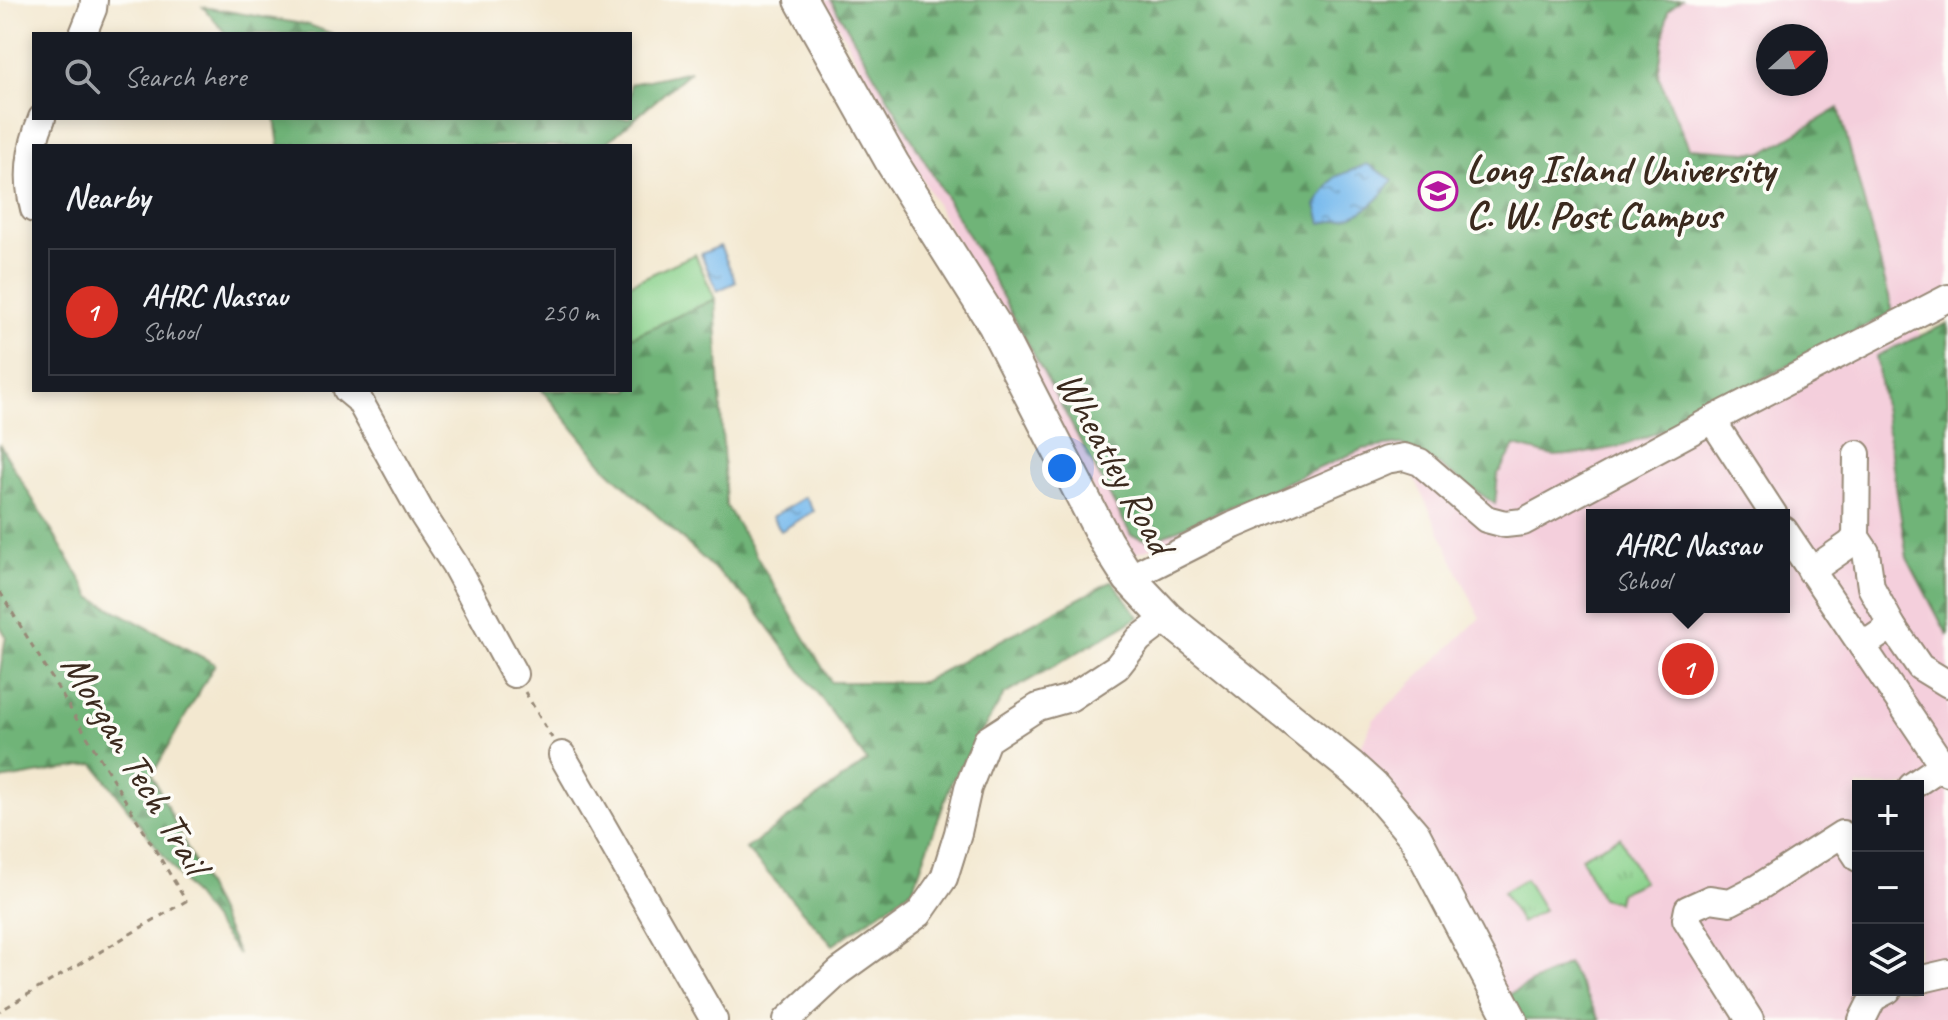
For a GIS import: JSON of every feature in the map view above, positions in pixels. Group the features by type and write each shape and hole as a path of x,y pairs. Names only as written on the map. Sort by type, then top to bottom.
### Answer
{"main road":[{"name":"Wheatley Road","path":"801,0 893,164 994,324 1106,542 1129,578 1167,618 1372,786 1414,835 1511,1020"}],"street":[{"path":"84,32 94,0"},
{"path":"34,144 41,120"},
{"path":"32,151 29,189 32,201"},
{"path":"1129,578 1234,525 1386,460 1404,457 1420,462 1486,519 1505,524 1523,522 1948,298"},
{"path":"349,392 359,400 514,674"},
{"path":"1712,420 1770,509"},
{"path":"1857,454 1856,537 1866,552 1871,587 1892,626 1920,667 1948,684"},
{"path":"1811,571 1856,537"},
{"path":"1790,539 1945,769 1924,780"},
{"path":"787,1020 840,971 919,914 944,878 968,788 987,740 1038,707 1070,698 1117,667 1139,639 1167,618"},
{"path":"1862,646 1892,626"},
{"path":"562,755 714,1020"},
{"path":"1750,1020 1686,919 1688,909 1710,899 1730,902 1759,887 1850,828 1856,852"},
{"path":"1924,979 1948,973"},
{"path":"1862,1020 1877,996"}],"path":[{"name":"Morgan Tech Trail","path":"0,592 186,901 0,1011"},
{"path":"514,674 562,755"}],"shaded area":[{"name":"Long Island University C. W. Post Campus","path":"824,0 1948,0 1948,298 1915,315 1948,452 1948,1020 1600,1020 1568,965 1500,999 1351,767 1374,719 1480,618 1405,458 1386,460 1129,556"}],"green space":[{"name":"Long Island University C. W. Post Campus","path":"831,0 1681,0 1668,10 1658,75 1689,148 1763,153 1839,108 1893,312 1663,430 1623,446 1553,456 1515,446 1498,474 1495,504 1437,464 1401,444 1363,449 1151,541 1131,535 987,268"},
{"path":"203,7 309,25 328,32 224,32"},
{"path":"690,71 605,144 279,144 275,120 632,120 632,84"},
{"path":"695,254 715,299 632,337 632,283"},
{"path":"715,299 726,505 831,682 922,682 1112,581 1139,617 1004,695 952,781 913,889 833,945 746,849 867,761 751,603 606,468 544,392 632,392 632,337"},
{"path":"1948,323 1948,636 1907,558 1876,356"},
{"path":"0,445 92,598 215,664 152,775 238,954 94,764 0,780 0,671 6,636 0,626"},
{"path":"1620,837 1643,882 1619,893 1617,902 1601,898 1581,857"},
{"path":"1525,879 1544,910 1521,923 1503,892"},
{"path":"1568,964 1600,1020 1511,1020 1500,999"}],"water":[{"path":"1367,164 1393,180 1386,190 1371,206 1354,216 1321,223 1316,205 1335,177"},
{"path":"720,246 736,282 717,291 701,254"},
{"path":"805,497 814,511 781,531 772,517"}],"place":[{"name":"Long Island University C. W. Post Campus","path":"1438,191"},
{"name":"AHRC Nassau","path":"1688,669"}]}
